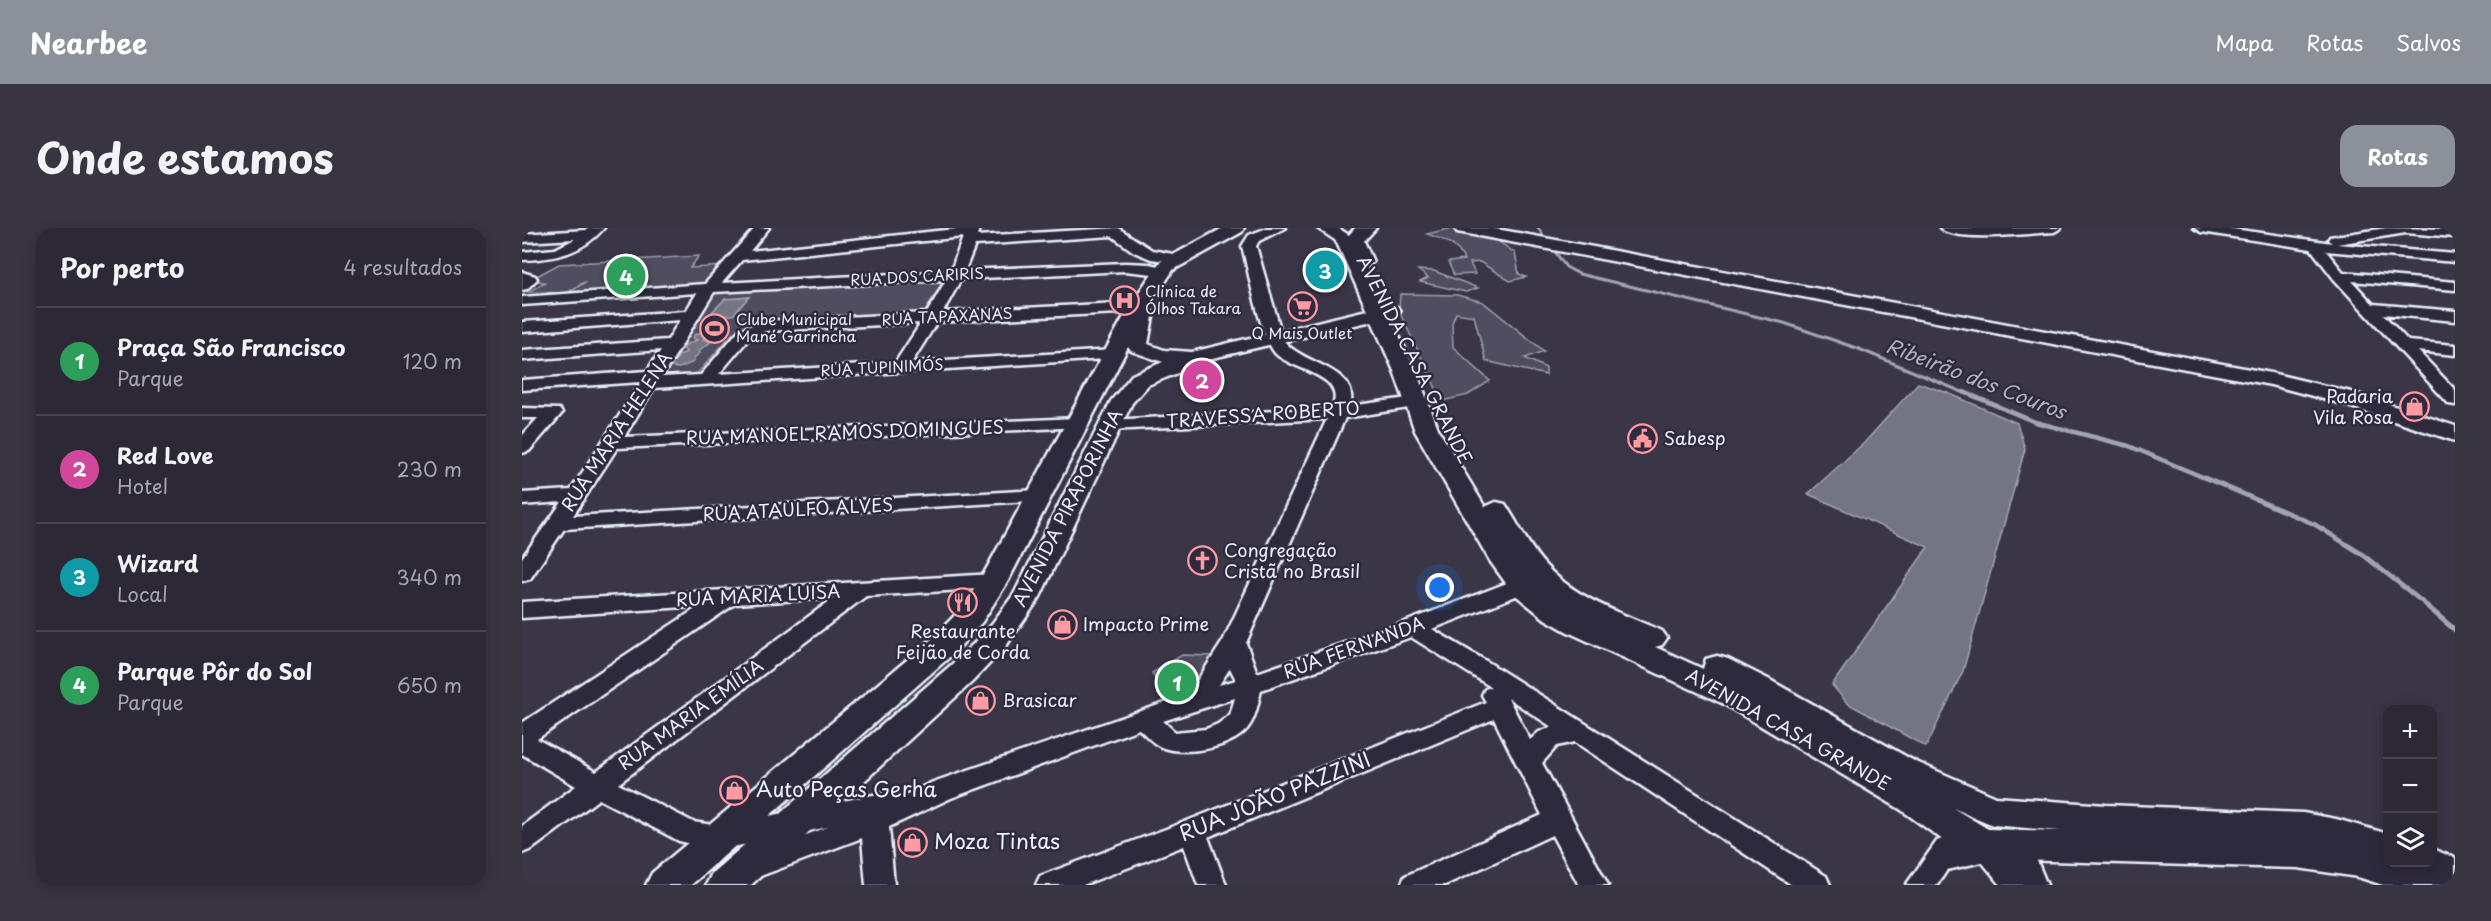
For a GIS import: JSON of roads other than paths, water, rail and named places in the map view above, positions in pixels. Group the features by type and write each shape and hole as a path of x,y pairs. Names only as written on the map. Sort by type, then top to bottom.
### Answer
{"main road":[{"name":"AVENIDA CASA GRANDE","path":"1325,228 1344,240 1384,313 1425,380 1448,434 1523,555 1532,582"},
{"name":"AVENIDA CASA GRANDE","path":"1368,228 1359,233 1355,241 1427,431 1504,561 1532,582 1721,668 1902,770 1988,833 2292,852 2358,861 2432,885"},
{"path":"1463,228 2271,379 2347,398 2455,434"},
{"name":"AVENIDA PIRAPORINHA","path":"665,885 943,646 972,615 994,581 1139,307 1162,271 1179,257 1231,229"},
{"path":"1139,307 1144,319 1137,338 1141,349 1166,356 1211,352"},
{"name":"AVENIDA PIRAPORINHA","path":"733,878 996,639 1026,597 1126,394 1140,380 1163,368 1211,352 1384,313"},
{"path":"994,581 1046,558"},
{"name":"AVENIDA CASA GRANDE","path":"1988,833 2106,820 2303,828 2336,834 2383,848"},
{"path":"2437,867 2455,874"}],"street":[{"name":"RUA MARIA HELENA","path":"522,574 578,495 709,289 762,228"},
{"path":"1198,699 1234,643 1340,413 1343,395 1337,380 1326,372 1286,355 1279,348 1275,339 1249,246 1254,238 1278,228"},
{"path":"1947,228 1977,233 2054,228"},
{"path":"2201,228 2315,246 2455,258"},
{"path":"2236,228 2254,237"},
{"path":"2315,246 2336,240 2412,228"},
{"path":"2407,229 2455,233"},
{"path":"737,256 971,234 1113,230 1145,252 1163,258 1179,257"},
{"path":"522,238 593,231"},
{"path":"522,256 558,254 572,249 593,231"},
{"path":"901,367 956,275 971,234"},
{"path":"2336,240 2338,244 2352,250"},
{"path":"2315,246 2339,276 2453,396"},
{"name":"RUA DOS CARIRIS","path":"1125,267 1147,261 1145,252"},
{"name":"RUA DOS CARIRIS","path":"522,301 1125,267 1162,271"},
{"path":"522,276 530,279 522,286"},
{"path":"2339,276 2455,286"},
{"name":"RUA TAPAXANAS","path":"706,379 745,333 757,327 1139,307"},
{"path":"2369,308 2455,316"},
{"path":"522,327 691,315"},
{"path":"522,355 674,344"},
{"path":"2404,345 2455,350"},
{"name":"RUA TUPINIMÓS","path":"522,385 706,379 1114,355"},
{"name":"TRAVESSA ROBERTO","path":"1110,425 1340,413 1415,402"},
{"path":"522,413 553,413 522,447"},
{"name":"RUA MANOEL RAMOS DOMINGUES","path":"612,443 1078,423"},
{"path":"522,499 578,495"},
{"name":"RUA ATAULFO ALVES","path":"557,523 1039,496"},
{"name":"RUA MARIA LUISA","path":"522,610 994,581"},
{"name":"RUA FERNANDA","path":"942,790 1198,699 1250,685 1413,628 1532,582"},
{"name":"RUA MARIA EMÍLIA","path":"522,841 860,590"},
{"path":"522,736 729,598"},
{"path":"1413,628 1483,670 1816,885"},
{"path":"1143,718 1168,739 1178,742 1188,742 1226,733 1234,728 1241,719 1250,685 1238,659 1234,643"},
{"path":"1483,670 1499,707 1594,885"},
{"name":"RUA JOÃO PAZZINI","path":"1050,885 1192,831 1499,707"},
{"path":"1529,763 1541,742 1552,735 1579,732"},
{"path":"522,742 596,785 689,833 718,838 793,824 942,790"},
{"path":"733,878 875,821 942,790"},
{"path":"1415,885 1558,820"},
{"path":"875,821 880,885"},
{"path":"1192,831 1212,885"},
{"path":"1920,885 1938,860 1974,853 1988,833"},
{"path":"1988,833 2018,885"},
{"path":"1988,833 2033,885"}],"water":[{"path":"749,297 733,315 708,316 725,299"},
{"path":"704,331 711,333 703,339 711,342 698,351 700,353 694,358 694,362 679,368 670,367 669,364 679,355 687,352 683,349 685,345 697,340 693,338 694,335"},
{"path":"1918,383 1948,393 2017,423 2025,449 1963,671 1926,747 1847,703 1832,685 1928,547 1808,494 1864,443"}],"waterway":[{"name":"Ribeirão dos Couros","path":"1538,228 1566,267 1579,274 1784,323 1859,349 1967,394"},
{"name":"Ribeirão dos Couros","path":"1964,392 2035,422 2129,446 2314,524 2362,554 2430,608"},
{"name":"Ribeirão dos Couros","path":"2428,607 2455,630"}],"place":[{"name":"Wizard","path":"1325,270"},
{"name":"Parque Pôr do Sol","path":"626,276"},
{"name":"Clinica de Ólhos Takara","path":"1124,301"},
{"name":"Q Mais Outlet","path":"1302,307"},
{"name":"Clube Municipal Mané Garrincha","path":"715,329"},
{"name":"Red Love","path":"1202,380"},
{"name":"Padaria Vila Rosa","path":"2414,407"},
{"name":"Sabesp","path":"1643,439"},
{"name":"Congregação Cristã no Brasil","path":"1203,561"},
{"name":"Restaurante Feijão de Corda","path":"963,603"},
{"name":"Impacto Prime","path":"1062,625"},
{"name":"Praça São Francisco","path":"1177,682"},
{"name":"Brasicar","path":"981,701"},
{"name":"Auto Peças Gerha","path":"735,790"},
{"name":"Moza Tintas","path":"913,842"}]}
